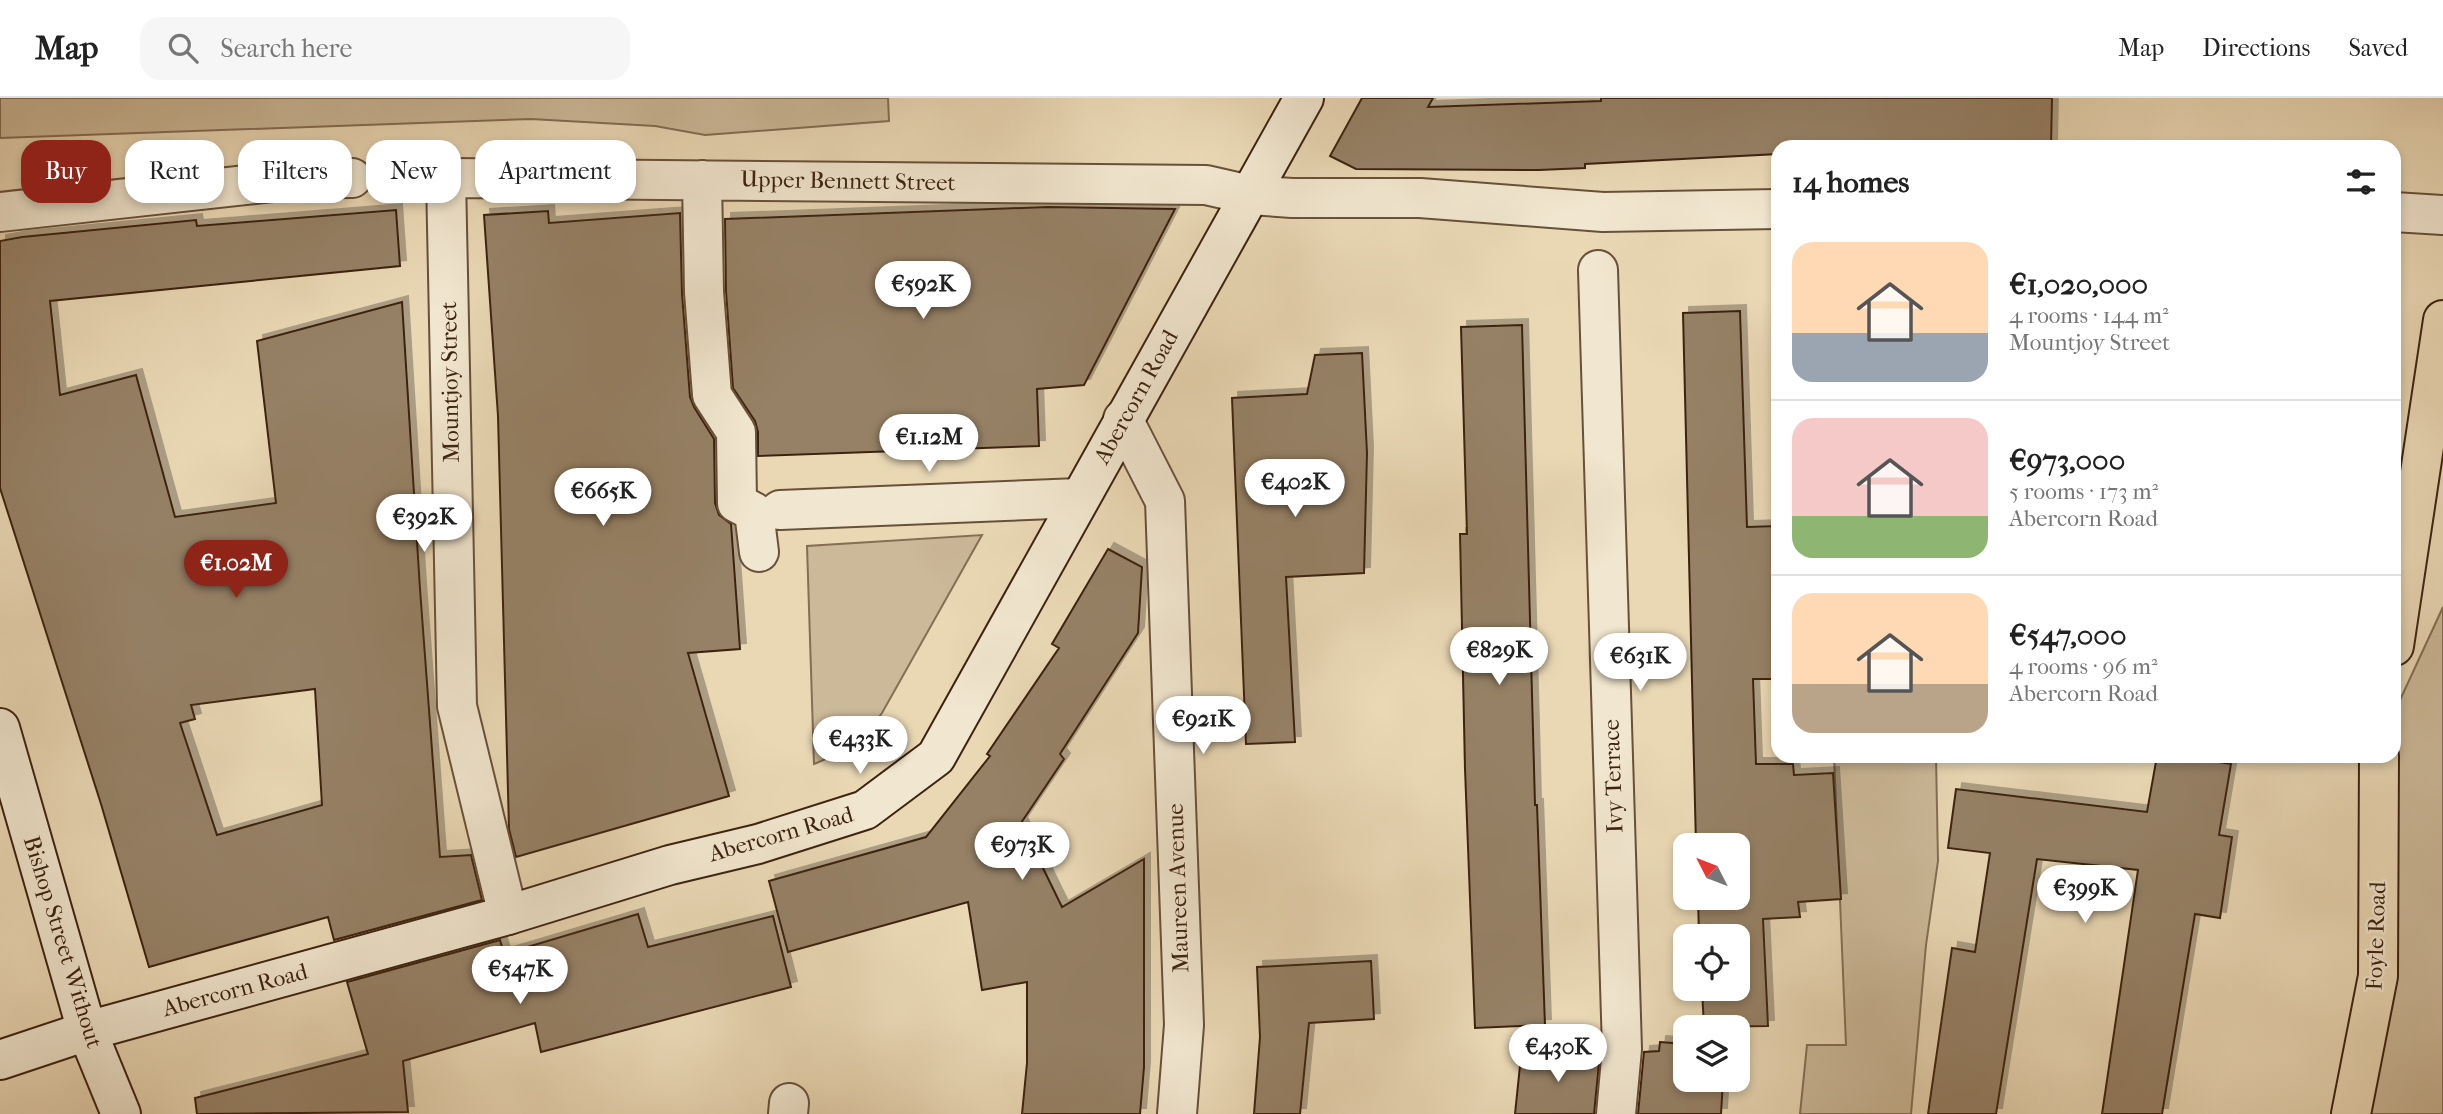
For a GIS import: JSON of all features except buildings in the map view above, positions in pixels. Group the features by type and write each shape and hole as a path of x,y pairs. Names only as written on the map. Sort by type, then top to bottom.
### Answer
{"main road":[{"path":"2401,599 2443,320"},
{"name":"Foyle Road","path":"2351,1114 2378,976 2379,763"}],"street":[{"name":"Abercorn Road","path":"0,1060 87,1031 508,915 670,865 758,844 865,810 936,757 1304,98"},
{"name":"Upper Bennett Street","path":"461,178 1206,185 1250,195 1292,198 1420,198 1604,212 1771,209"},
{"path":"702,180 704,292 712,395 736,432 737,503 754,512 759,552"},
{"path":"0,212 238,186"},
{"name":"Mountjoy Street","path":"447,203 457,706 508,915"},
{"path":"2401,212 2443,215"},
{"name":"Ivy Terrace","path":"1598,270 1622,1049 1616,1114"},
{"name":"Maureen Avenue","path":"1123,419 1165,501 1184,1025 1177,1114"},
{"path":"780,509 1079,498"},
{"name":"Bishop Street Without","path":"0,728 87,1031 121,1114"}],"shaded area":[{"path":"0,98 888,98 889,121 705,135 655,126 531,119 0,138"},
{"path":"982,535 882,713 852,744 836,755 814,764 807,546"},
{"path":"2443,607 2443,1114 2351,1114 2393,763 2401,763 2401,698"},
{"path":"1834,763 1936,763 1938,861 1926,945 1911,1114 1800,1114 1807,1045 1846,1045"}]}
